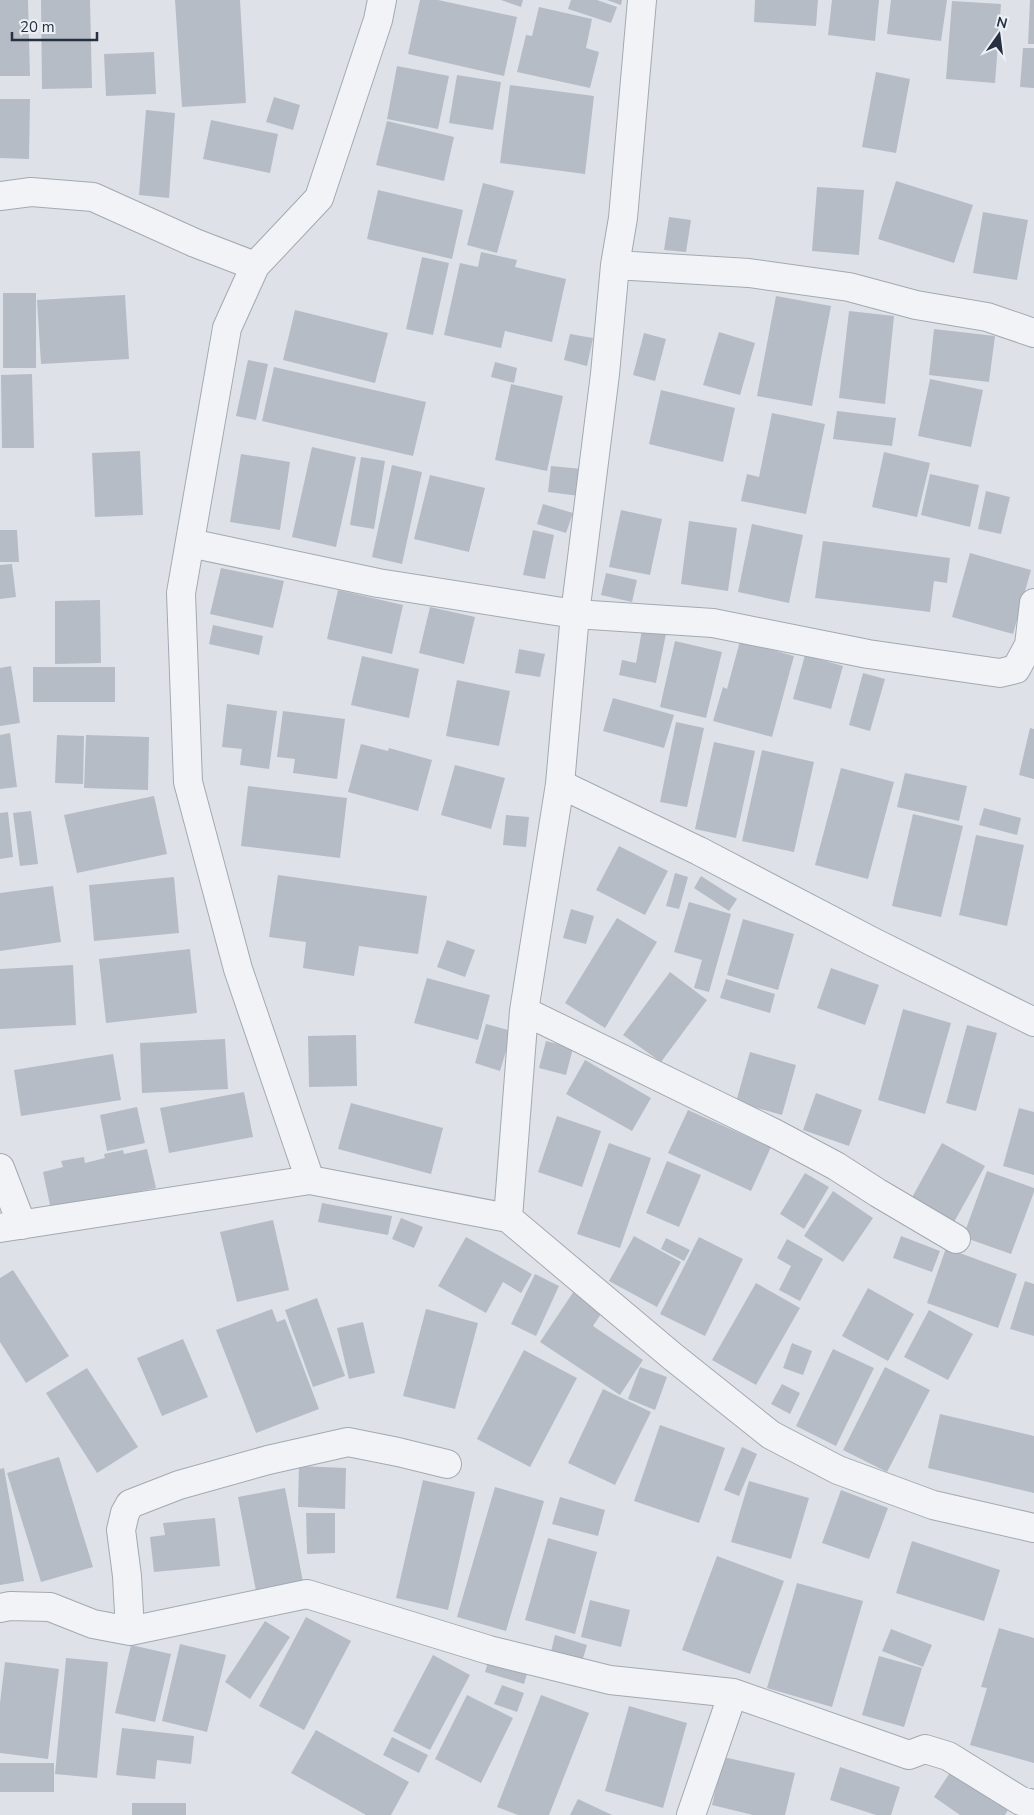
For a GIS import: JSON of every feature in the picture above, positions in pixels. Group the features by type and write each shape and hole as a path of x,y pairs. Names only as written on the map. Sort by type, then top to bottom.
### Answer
{"street":[{"path":"310,1180 238,968 188,782 181,593 226,328 255,266 319,198 378,20 382,0"},
{"path":"508,1218 524,1011 560,784 575,614 605,374 615,265 623,218 642,0"},
{"path":"0,196 31,192 93,197 195,243 255,266"},
{"path":"615,265 749,273 849,287 916,305 987,317 1034,333"},
{"path":"190,544 378,583 575,614 713,623 868,654 1000,673 1016,669 1032,646 1034,603"},
{"path":"560,784 699,851 873,942 1034,1022"},
{"path":"524,1011 774,1133 836,1166 956,1239"},
{"path":"0,1168 11,1226 310,1180 508,1218 672,1356 771,1435 838,1470 933,1505 1034,1528"},
{"path":"130,1631 128,1576 121,1530 125,1513 130,1504 179,1485 268,1460 348,1442 447,1464"},
{"path":"0,1608 10,1606 50,1607 92,1624 130,1631 307,1594 489,1650 610,1680 733,1693 909,1755 925,1749 948,1756 1024,1807"},
{"path":"691,1815 733,1693"}],"building":[{"path":"0,0 28,0 30,76 0,76"},
{"path":"41,0 90,0 92,88 42,89"},
{"path":"175,0 240,0 246,103 182,107"},
{"path":"420,0 438,0 517,17 504,76 408,54"},
{"path":"501,0 523,0 521,7"},
{"path":"571,0 597,0 617,7 611,23 568,9"},
{"path":"607,0 622,0 621,5"},
{"path":"755,0 818,0 816,26 754,22"},
{"path":"832,0 879,0 875,41 828,35"},
{"path":"891,0 947,0 941,41 887,34"},
{"path":"1030,0 1034,0 1034,44 1028,44"},
{"path":"952,1 1001,4 995,83 946,79"},
{"path":"539,7 592,19 586,48 599,52 590,88 517,72 526,35 532,36"},
{"path":"1023,48 1034,48 1034,88 1020,87"},
{"path":"154,52 156,94 106,96 104,54"},
{"path":"397,66 449,76 438,129 387,119"},
{"path":"876,72 910,79 896,153 862,147"},
{"path":"457,75 501,82 493,130 449,123"},
{"path":"510,85 594,96 585,174 500,163"},
{"path":"274,97 300,105 293,130 266,122"},
{"path":"0,99 30,99 29,159 0,158"},
{"path":"146,110 175,113 169,198 139,195"},
{"path":"211,120 278,134 270,173 203,159"},
{"path":"387,121 454,137 444,181 376,165"},
{"path":"896,181 973,205 954,263 878,239"},
{"path":"483,183 514,191 497,253 467,245"},
{"path":"817,187 864,190 859,255 812,251"},
{"path":"378,190 463,210 452,259 367,239"},
{"path":"983,212 1028,220 1017,280 973,273"},
{"path":"669,217 691,220 686,252 664,250"},
{"path":"481,252 517,260 515,267 566,279 552,342 505,331 501,348 444,335 460,263 478,267"},
{"path":"422,257 449,263 433,335 406,329"},
{"path":"3,293 36,293 36,368 3,368"},
{"path":"125,295 129,359 41,364 37,300"},
{"path":"776,296 831,306 812,406 757,396"},
{"path":"295,310 388,333 375,383 283,360"},
{"path":"849,311 894,316 885,404 839,398"},
{"path":"934,329 995,336 989,382 929,375"},
{"path":"719,332 755,343 740,395 703,385"},
{"path":"644,333 666,339 655,381 633,375"},
{"path":"570,334 593,338 587,366 564,360"},
{"path":"248,360 268,364 256,420 236,416"},
{"path":"495,362 517,368 514,383 491,377"},
{"path":"274,367 426,402 413,456 262,421"},
{"path":"32,374 34,448 2,448 1,375"},
{"path":"930,379 983,390 971,447 918,436"},
{"path":"511,384 563,396 547,471 495,460"},
{"path":"661,390 735,408 723,462 649,444"},
{"path":"837,411 896,418 892,446 833,439"},
{"path":"772,413 825,424 806,514 741,501 747,474 759,477"},
{"path":"312,447 356,457 336,547 292,537"},
{"path":"140,451 143,515 95,517 92,453"},
{"path":"884,452 930,463 917,517 872,507"},
{"path":"241,454 290,462 280,530 230,522"},
{"path":"361,457 385,461 374,529 350,525"},
{"path":"392,465 422,472 402,564 372,557"},
{"path":"551,466 582,469 579,496 548,492"},
{"path":"930,474 979,485 970,527 921,515"},
{"path":"430,475 485,488 469,552 414,539"},
{"path":"986,491 1010,497 1001,534 978,529"},
{"path":"543,504 573,513 566,533 537,524"},
{"path":"621,510 662,519 650,575 609,567"},
{"path":"689,521 737,528 728,591 681,584"},
{"path":"752,524 803,535 789,603 738,592"},
{"path":"0,530 17,530 19,562 0,562"},
{"path":"533,530 554,535 545,579 523,575"},
{"path":"823,541 950,558 947,583 934,581 930,612 815,598"},
{"path":"970,553 1031,570 1013,634 952,617"},
{"path":"12,564 16,597 0,599 0,565"},
{"path":"221,568 284,581 273,628 210,614"},
{"path":"606,573 637,580 632,602 601,595"},
{"path":"338,590 403,605 392,654 327,639"},
{"path":"100,600 101,663 55,664 55,601"},
{"path":"430,607 475,617 464,664 419,653"},
{"path":"213,625 263,636 259,655 209,644"},
{"path":"642,630 666,634 656,683 619,675 622,660 636,663"},
{"path":"675,641 722,652 706,718 660,707"},
{"path":"740,641 794,656 772,737 713,721 723,687 727,689"},
{"path":"519,649 545,654 540,677 515,673"},
{"path":"805,655 843,666 831,709 793,699"},
{"path":"362,656 419,669 409,718 351,705"},
{"path":"11,666 20,723 0,726 0,668"},
{"path":"33,667 115,667 115,702 33,702"},
{"path":"863,673 885,679 870,731 849,725"},
{"path":"457,680 510,691 499,746 446,736"},
{"path":"613,698 674,715 664,748 603,731"},
{"path":"227,704 277,711 269,769 240,765 242,749 222,747"},
{"path":"283,711 345,719 337,779 293,773 295,759 277,757"},
{"path":"676,722 704,728 687,807 660,802"},
{"path":"1030,728 1034,729 1034,779 1019,775"},
{"path":"10,733 17,787 0,789 0,735"},
{"path":"57,735 84,736 83,784 55,783"},
{"path":"86,735 149,737 148,790 84,788"},
{"path":"714,742 755,751 736,838 695,829"},
{"path":"361,744 388,751 389,748 432,760 418,811 348,792"},
{"path":"762,750 814,762 794,852 742,841"},
{"path":"455,765 505,778 491,829 441,815"},
{"path":"841,768 894,782 868,879 815,865"},
{"path":"905,773 967,786 959,821 897,807"},
{"path":"248,786 347,798 340,858 241,846"},
{"path":"154,796 167,854 77,873 64,815"},
{"path":"984,808 1021,818 1017,835 979,825"},
{"path":"31,811 38,864 20,866 13,813"},
{"path":"8,812 13,857 0,859 0,813"},
{"path":"913,814 963,826 941,917 892,906"},
{"path":"506,815 529,817 526,847 503,845"},
{"path":"976,835 1024,845 1007,926 959,915"},
{"path":"619,846 668,871 645,915 596,890"},
{"path":"675,873 688,877 679,909 666,906"},
{"path":"278,875 427,896 418,954 359,946 354,976 303,968 306,942 269,937"},
{"path":"701,876 737,899 729,911 694,888"},
{"path":"174,877 179,933 94,941 89,885"},
{"path":"53,886 61,942 0,951 0,893"},
{"path":"689,902 731,914 709,992 694,988 702,960 674,952"},
{"path":"571,909 594,916 586,944 563,938"},
{"path":"617,918 657,942 605,1028 565,1003"},
{"path":"743,919 794,934 778,990 727,975"},
{"path":"447,940 475,950 465,977 437,967"},
{"path":"190,949 197,1013 106,1023 99,959"},
{"path":"73,965 76,1025 0,1029 0,969"},
{"path":"831,968 879,985 865,1025 817,1008"},
{"path":"670,972 707,1000 661,1062 623,1035"},
{"path":"427,978 490,995 478,1040 414,1023"},
{"path":"726,979 775,994 770,1013 720,998"},
{"path":"903,1009 951,1023 925,1114 878,1100"},
{"path":"486,1024 512,1031 500,1071 475,1063"},
{"path":"967,1025 997,1033 976,1111 946,1103"},
{"path":"356,1035 357,1086 309,1087 308,1036"},
{"path":"225,1039 228,1089 142,1093 140,1043"},
{"path":"546,1041 573,1048 566,1075 539,1068"},
{"path":"750,1052 796,1065 782,1115 736,1102"},
{"path":"113,1054 121,1100 21,1116 14,1070"},
{"path":"585,1060 651,1098 632,1131 566,1094"},
{"path":"244,1092 253,1137 169,1153 160,1108"},
{"path":"816,1093 862,1110 849,1146 803,1130"},
{"path":"351,1103 443,1128 431,1174 338,1149"},
{"path":"137,1107 145,1143 107,1151 100,1115"},
{"path":"1019,1108 1034,1112 1034,1175 1003,1166"},
{"path":"688,1110 771,1147 751,1191 668,1153"},
{"path":"557,1116 601,1131 582,1187 538,1172"},
{"path":"609,1143 651,1158 620,1248 577,1234"},
{"path":"942,1143 985,1166 953,1224 910,1201"},
{"path":"147,1149 156,1188 51,1210 43,1172 63,1167 61,1161 84,1157 85,1163 105,1158 104,1154 123,1150 124,1154"},
{"path":"667,1161 701,1175 679,1227 646,1213"},
{"path":"987,1171 1034,1188 1011,1254 963,1237"},
{"path":"805,1173 829,1187 804,1229 780,1214"},
{"path":"833,1191 873,1218 843,1262 804,1236"},
{"path":"322,1203 392,1216 388,1235 318,1222"},
{"path":"401,1218 423,1227 414,1248 392,1239"},
{"path":"273,1220 289,1290 237,1302 220,1232"},
{"path":"634,1236 681,1262 657,1307 609,1281"},
{"path":"901,1236 940,1251 932,1272 893,1258"},
{"path":"466,1237 532,1274 521,1293 503,1282 486,1313 438,1286"},
{"path":"699,1237 743,1259 705,1336 660,1314"},
{"path":"666,1238 690,1250 684,1261 661,1249"},
{"path":"787,1239 823,1259 800,1301 779,1290 791,1266 777,1258"},
{"path":"946,1248 1017,1274 998,1328 927,1303"},
{"path":"13,1270 69,1356 26,1383 0,1342 0,1278"},
{"path":"535,1274 559,1286 536,1336 511,1324"},
{"path":"1025,1281 1034,1284 1034,1336 1010,1329"},
{"path":"756,1283 800,1308 756,1385 712,1360"},
{"path":"868,1288 914,1314 888,1361 842,1336"},
{"path":"574,1291 603,1311 593,1326 643,1360 620,1395 540,1342"},
{"path":"317,1298 345,1376 313,1387 285,1310"},
{"path":"272,1309 277,1322 285,1319 319,1409 256,1433 216,1330"},
{"path":"426,1309 478,1323 455,1409 403,1396"},
{"path":"929,1310 973,1334 948,1380 904,1357"},
{"path":"363,1322 375,1373 349,1379 337,1328"},
{"path":"183,1339 208,1397 162,1416 137,1358"},
{"path":"792,1343 812,1351 803,1375 783,1368"},
{"path":"833,1349 874,1368 836,1446 796,1426"},
{"path":"524,1350 577,1378 530,1467 477,1439"},
{"path":"640,1367 667,1377 655,1410 628,1399"},
{"path":"885,1367 930,1390 887,1472 843,1450"},
{"path":"87,1368 138,1447 97,1473 46,1393"},
{"path":"782,1384 800,1393 790,1414 771,1404"},
{"path":"603,1389 651,1412 615,1485 568,1463"},
{"path":"940,1414 1034,1436 1034,1493 928,1468"},
{"path":"660,1425 725,1448 699,1523 634,1501"},
{"path":"742,1447 757,1454 739,1496 724,1490"},
{"path":"59,1457 93,1567 41,1582 7,1473"},
{"path":"299,1466 346,1468 345,1509 298,1507"},
{"path":"4,1468 24,1581 0,1585 0,1469"},
{"path":"423,1480 475,1492 448,1610 396,1598"},
{"path":"749,1481 809,1498 791,1559 731,1542"},
{"path":"495,1487 544,1501 506,1631 457,1617"},
{"path":"285,1488 303,1582 256,1591 238,1497"},
{"path":"841,1490 888,1508 869,1559 822,1543"},
{"path":"560,1497 605,1510 598,1536 552,1524"},
{"path":"306,1513 335,1513 335,1553 307,1554"},
{"path":"215,1518 220,1566 154,1572 150,1537 165,1535 163,1523"},
{"path":"548,1538 597,1552 575,1634 525,1620"},
{"path":"912,1541 1000,1570 984,1621 896,1593"},
{"path":"717,1556 784,1581 750,1674 682,1650"},
{"path":"797,1583 863,1601 832,1707 767,1688"},
{"path":"590,1600 630,1610 621,1647 581,1637"},
{"path":"306,1617 351,1641 304,1730 259,1706"},
{"path":"265,1621 290,1637 250,1699 225,1682"},
{"path":"999,1628 1034,1638 1034,1763 970,1745 987,1688 981,1687"},
{"path":"891,1629 932,1645 923,1667 882,1651"},
{"path":"555,1635 587,1645 581,1665 550,1656"},
{"path":"180,1644 226,1655 207,1732 162,1721"},
{"path":"131,1645 171,1654 155,1722 115,1713"},
{"path":"433,1655 470,1675 430,1750 393,1731"},
{"path":"490,1656 529,1667 524,1684 485,1672"},
{"path":"879,1656 922,1668 904,1727 862,1715"},
{"path":"66,1658 108,1662 97,1778 55,1774"},
{"path":"5,1662 59,1669 48,1759 0,1753 0,1703"},
{"path":"502,1685 524,1693 517,1712 494,1704"},
{"path":"467,1695 513,1718 481,1783 435,1759"},
{"path":"541,1695 589,1713 549,1815 518,1815 497,1807"},
{"path":"629,1706 687,1723 663,1808 605,1791"},
{"path":"122,1728 194,1736 191,1764 157,1760 155,1779 116,1775"},
{"path":"316,1730 409,1782 391,1815 366,1815 291,1773"},
{"path":"392,1737 428,1755 419,1773 383,1755"},
{"path":"723,1757 795,1773 785,1815 753,1815 712,1805"},
{"path":"0,1763 54,1763 54,1792 0,1792"},
{"path":"840,1767 900,1787 891,1815 876,1815 830,1800"},
{"path":"951,1771 1009,1808 1005,1815 960,1815 934,1797"},
{"path":"578,1799 612,1815 570,1815"},
{"path":"132,1803 186,1803 186,1815 132,1815"}]}
